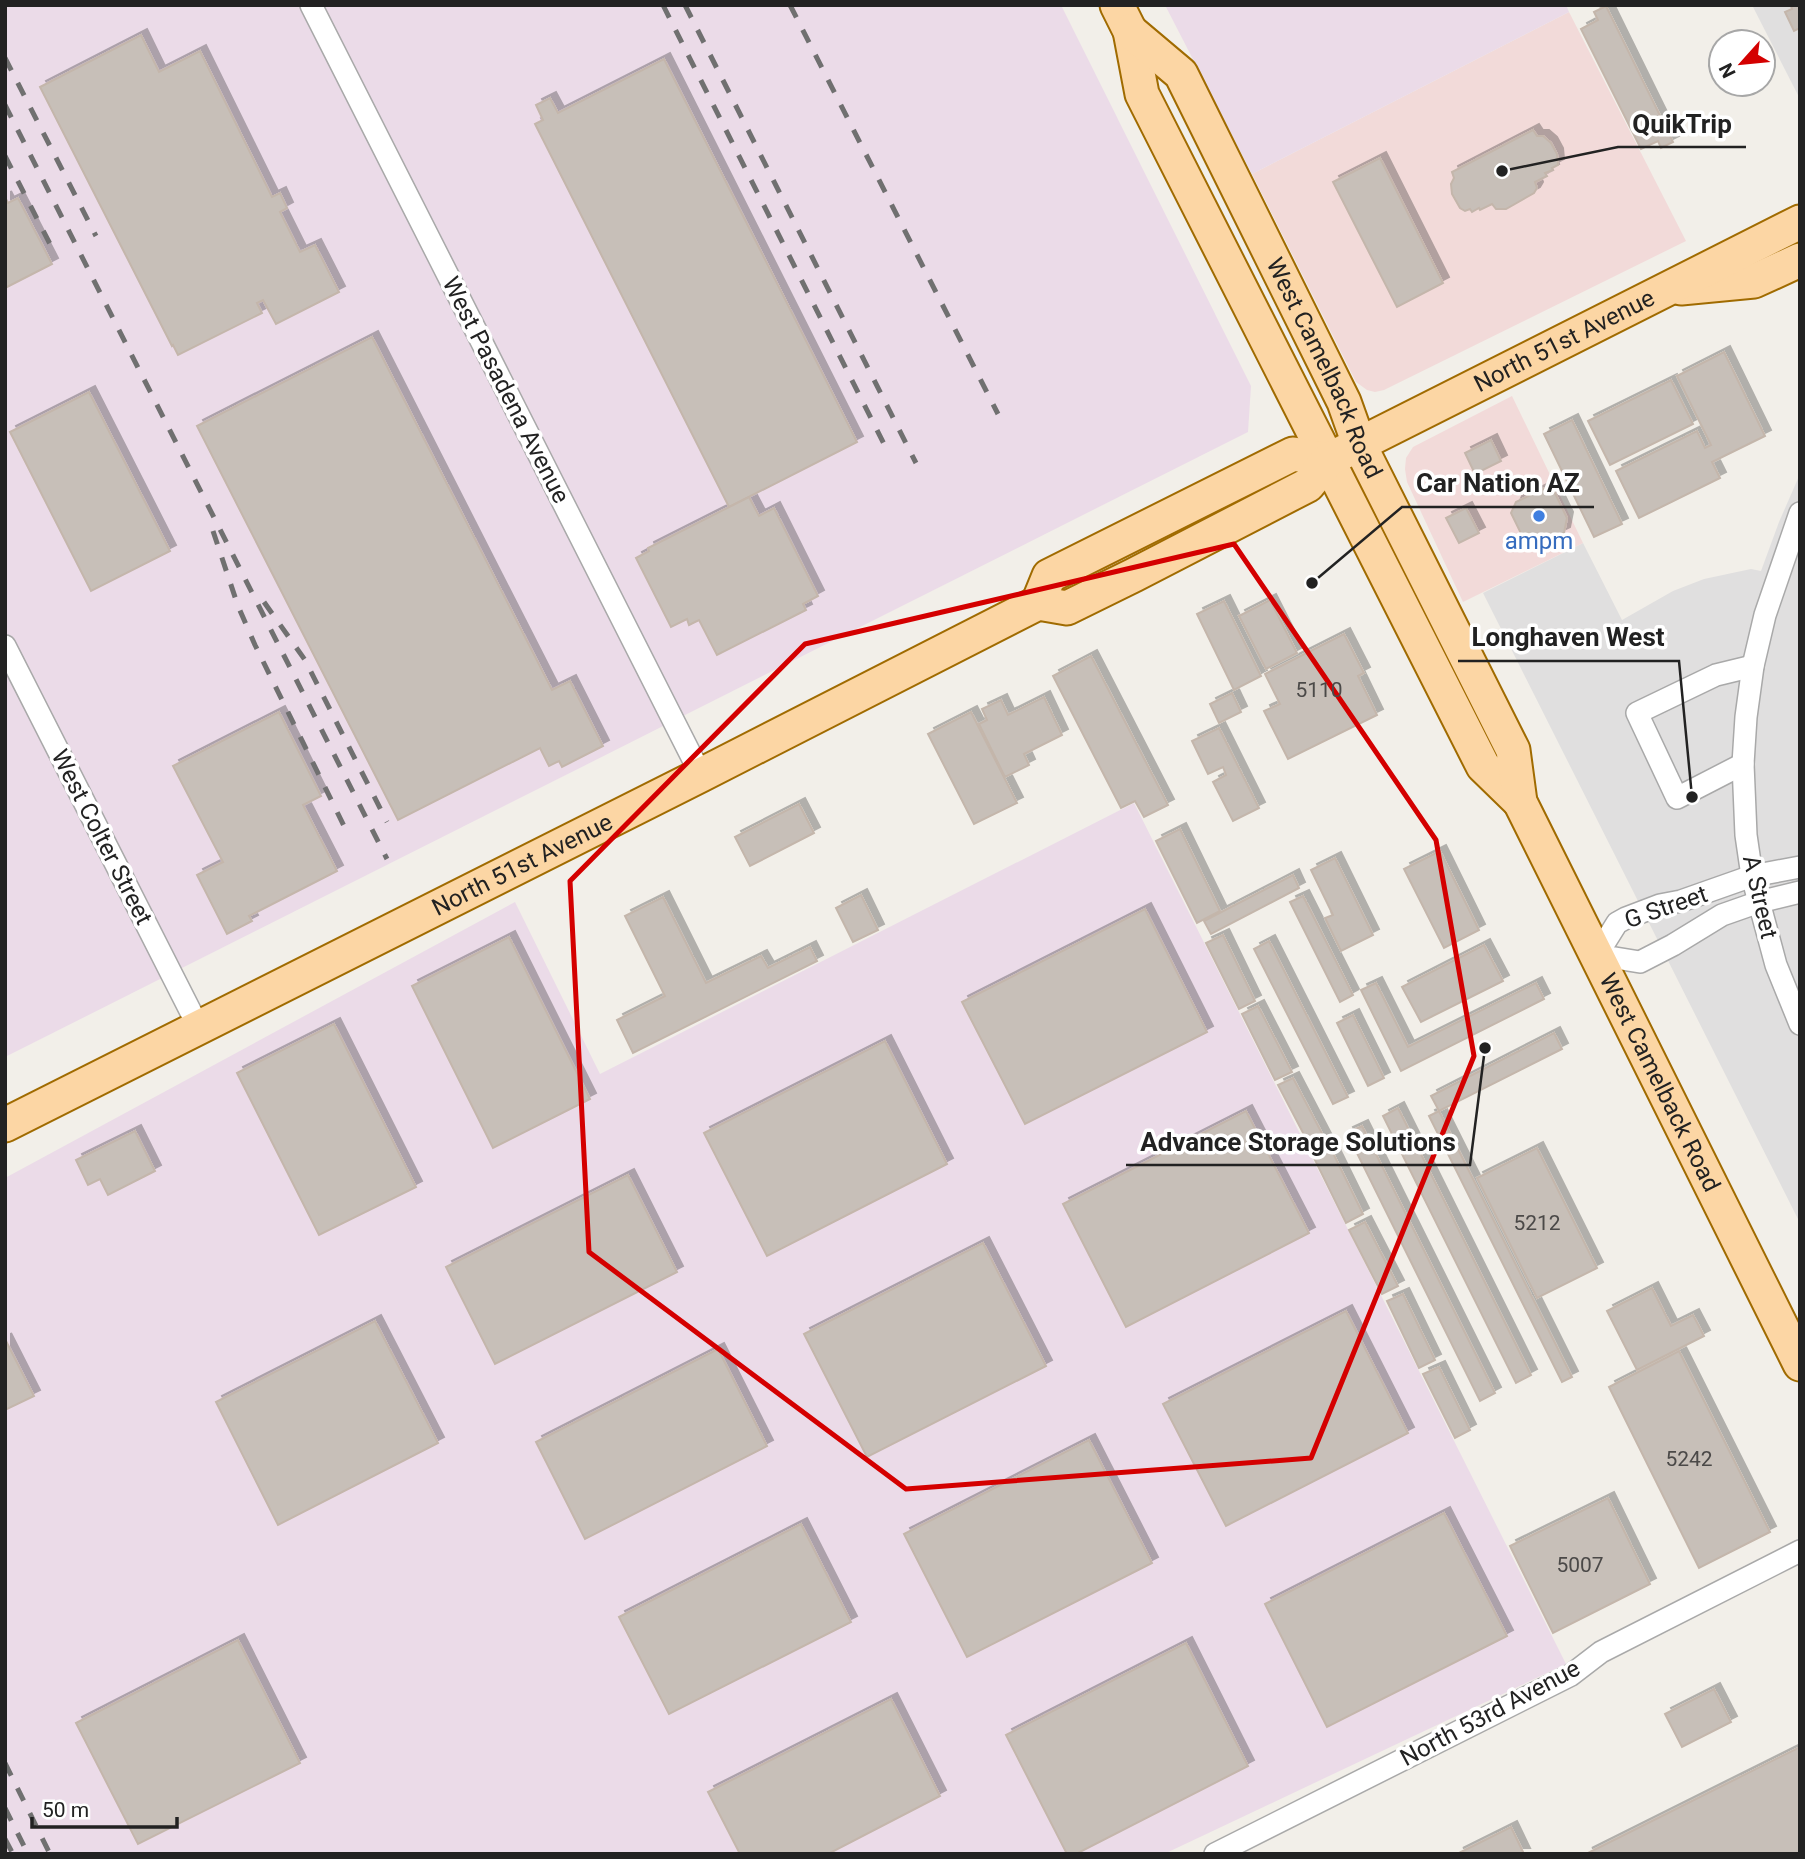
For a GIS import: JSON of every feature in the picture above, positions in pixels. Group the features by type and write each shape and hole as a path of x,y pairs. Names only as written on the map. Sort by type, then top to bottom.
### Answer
{"main road":[{"name":"West Camelback Road","path":"1124,18 1181,74 1344,402 1359,444 1513,750 1520,802 1800,1363"},
{"name":"West Camelback Road","path":"1124,18 1142,94 1483,766 1520,802"},
{"name":"North 51st Avenue","path":"5,1125 1038,603 1067,608 1144,570 1308,485 1328,460 1800,222"},
{"path":"1665,289 1754,281 1800,261"}],"street":[{"name":"West Pasadena Avenue","path":"311,5 701,775"},
{"name":"A Street","path":"1800,513 1765,615 1753,666 1743,764 1746,835 1752,876 1776,965 1800,1024"},
{"name":"West Colter Street","path":"5,646 199,1028"},
{"path":"1743,764 1676,798 1637,713 1716,675 1753,666"},
{"name":"G Street","path":"1800,867 1752,876 1681,901 1660,905 1617,923 1597,955 1640,962 1722,915 1800,892"},
{"name":"North 53rd Avenue","path":"1215,1854 1571,1675 1601,1652 1800,1550"}],"highlighted area":[{"path":"1234,544 1436,840 1474,1056 1311,1458 906,1489 589,1252 570,881 805,644"}],"shaded area":[{"path":"5,5 1061,5 1251,386 1248,432 5,1057"},
{"path":"1165,5 1566,5 1569,12 1252,174"},
{"path":"1752,5 1800,5 1800,99 1777,54 1777,28 1764,28"},
{"path":"1569,12 1686,241 1384,390 1367,390 1356,382 1252,174"},
{"path":"1512,396 1583,543 1463,602 1407,482 1406,458 1413,447"},
{"path":"1800,474 1800,1223 1483,593 1583,543 1622,620 1673,591 1704,579 1751,569 1761,571"},
{"path":"1134,803 1566,1664 1164,1854 5,1854 5,1178 515,902 600,1074"}],"building":[{"path":"1791,5 1800,5 1800,28 1794,31 1785,12 1792,9"},
{"path":"1606,6 1673,142 1661,148 1658,141 1641,149 1581,29 1598,20 1594,12"},
{"path":"141,35 159,72 200,51 272,197 280,193 287,208 280,212 300,252 315,245 339,292 276,324 263,300 257,303 262,313 178,355 40,87"},
{"path":"664,59 857,442 729,507 535,124 543,120 536,105 550,98 558,113"},
{"path":"1533,130 1537,136 1543,136 1551,143 1557,154 1558,165 1545,173 1547,176 1535,182 1537,188 1534,193 1506,209 1496,209 1492,204 1472,212 1470,209 1465,211 1460,208 1452,194 1452,172"},
{"path":"1380,158 1443,283 1397,307 1333,182"},
{"path":"5,197 8,203 18,198 52,264 5,288"},
{"path":"372,337 552,690 570,681 603,746 562,767 559,761 549,766 540,748 398,820 197,426"},
{"path":"1724,352 1765,436 1712,462 1720,478 1639,518 1616,471 1697,431 1705,448 1711,445 1677,376"},
{"path":"1671,380 1693,424 1610,465 1588,421"},
{"path":"89,392 170,551 91,591 10,432"},
{"path":"1572,420 1622,524 1594,537 1544,434"},
{"path":"1491,440 1501,461 1475,474 1465,453"},
{"name":"ampm","path":"1551,485 1567,518 1564,533 1529,550 1511,513 1516,502"},
{"path":"749,497 759,516 774,508 818,596 803,604 806,610 717,655 699,620 689,625 687,619 671,627 636,558 649,551 648,548"},
{"path":"1466,508 1479,533 1459,543 1446,518"},
{"path":"1270,600 1297,653 1266,669 1239,616"},
{"path":"1224,601 1261,676 1234,690 1197,614"},
{"path":"1344,634 1364,673 1358,676 1377,715 1288,759 1264,711 1280,704 1265,674"},
{"path":"1091,656 1168,805 1144,817 1135,801 1121,808 1053,676"},
{"path":"1232,693 1241,712 1219,723 1210,704"},
{"path":"1044,697 1062,735 1024,754 1029,765 1005,777 979,724 987,720 982,709 1001,700 1008,715"},
{"path":"279,712 321,796 303,805 337,871 249,916 252,921 227,934 197,875 223,862 173,766"},
{"path":"971,712 1017,803 974,824 928,734"},
{"path":"1219,728 1259,808 1233,821 1213,782 1226,775 1223,767 1208,774 1192,741"},
{"path":"799,804 814,833 750,866 735,837"},
{"path":"1180,829 1220,911 1197,923 1156,841"},
{"path":"1440,851 1479,930 1444,948 1404,869"},
{"path":"1335,858 1373,935 1341,951 1325,918 1333,915 1311,870"},
{"path":"1293,875 1299,888 1211,934 1204,921"},
{"path":"861,895 878,930 853,942 836,908"},
{"path":"1303,896 1353,995 1340,1002 1290,902"},
{"path":"663,897 706,983 761,956 768,968 810,947 817,961 633,1053 617,1020 665,996 625,916"},
{"path":"1145,909 1207,1032 1025,1124 962,1002"},
{"path":"1223,935 1255,1001 1239,1009 1206,943"},
{"path":"509,937 590,1099 493,1148 412,986"},
{"path":"1269,941 1348,1097 1333,1104 1254,949"},
{"path":"1484,945 1503,981 1421,1022 1402,987"},
{"path":"1376,983 1408,1047 1536,983 1544,999 1401,1071 1361,990"},
{"path":"1258,1006 1292,1072 1275,1080 1242,1014"},
{"path":"1353,1015 1384,1078 1368,1086 1337,1023"},
{"path":"334,1024 416,1187 319,1235 237,1073"},
{"path":"1554,1033 1562,1049 1439,1111 1431,1096"},
{"path":"885,1041 947,1164 767,1256 704,1133"},
{"path":"1293,1078 1327,1143 1312,1150 1278,1085"},
{"path":"1398,1108 1531,1375 1516,1383 1383,1116"},
{"path":"1246,1111 1309,1233 1126,1327 1063,1204"},
{"path":"1439,1111 1572,1377 1562,1382 1429,1116"},
{"path":"1362,1126 1495,1393 1480,1401 1347,1133"},
{"path":"135,1131 155,1171 108,1195 100,1179 88,1185 76,1160"},
{"path":"1537,1148 1597,1268 1537,1298 1477,1178"},
{"path":"1331,1149 1363,1214 1346,1223 1314,1158"},
{"path":"628,1175 677,1272 495,1364 446,1267"},
{"path":"1365,1222 1398,1286 1382,1294 1349,1230"},
{"path":"983,1243 1046,1366 867,1457 804,1334"},
{"path":"1652,1288 1671,1326 1693,1315 1704,1336 1637,1370 1607,1311"},
{"path":"1403,1294 1435,1360 1419,1368 1387,1301"},
{"path":"1346,1311 1408,1433 1226,1526 1163,1404"},
{"path":"375,1321 438,1443 278,1525 216,1402"},
{"path":"5,1339 34,1396 5,1410"},
{"path":"718,1349 767,1446 585,1539 536,1442"},
{"path":"1679,1351 1770,1532 1699,1568 1609,1387"},
{"path":"1439,1367 1470,1430 1455,1438 1423,1374"},
{"path":"1089,1440 1152,1563 967,1657 904,1534"},
{"path":"1608,1498 1650,1584 1553,1633 1510,1546"},
{"path":"1444,1513 1507,1636 1327,1727 1265,1604"},
{"path":"801,1524 851,1622 669,1714 619,1617"},
{"path":"238,1640 300,1763 138,1844 76,1723"},
{"path":"1186,1643 1248,1766 1076,1854 1067,1854 1006,1735"},
{"path":"1714,1689 1731,1722 1682,1747 1665,1714"},
{"path":"891,1699 940,1796 828,1854 740,1854 708,1792"},
{"path":"1800,1747 1800,1854 1586,1854"},
{"path":"1511,1827 1524,1854 1457,1854"}],"railway":[{"path":"663,5 885,446"},
{"path":"685,5 916,463"},
{"path":"790,5 998,414"},
{"path":"5,58 96,236"},
{"path":"5,105 387,859"},
{"path":"5,156 50,244"},
{"path":"213,531 238,606 255,645 345,828"},
{"path":"264,602 305,660 387,822"},
{"path":"5,1763 50,1854"},
{"path":"5,1808 28,1854"},
{"path":"5,1839 13,1854"}],"place":[{"name":"QuikTrip","path":"1502,171"},
{"name":"ampm","path":"1539,516"},
{"name":"Car Nation AZ","path":"1312,583"},
{"name":"Longhaven West","path":"1692,797"},
{"name":"Advance Storage Solutions","path":"1485,1048"}]}
